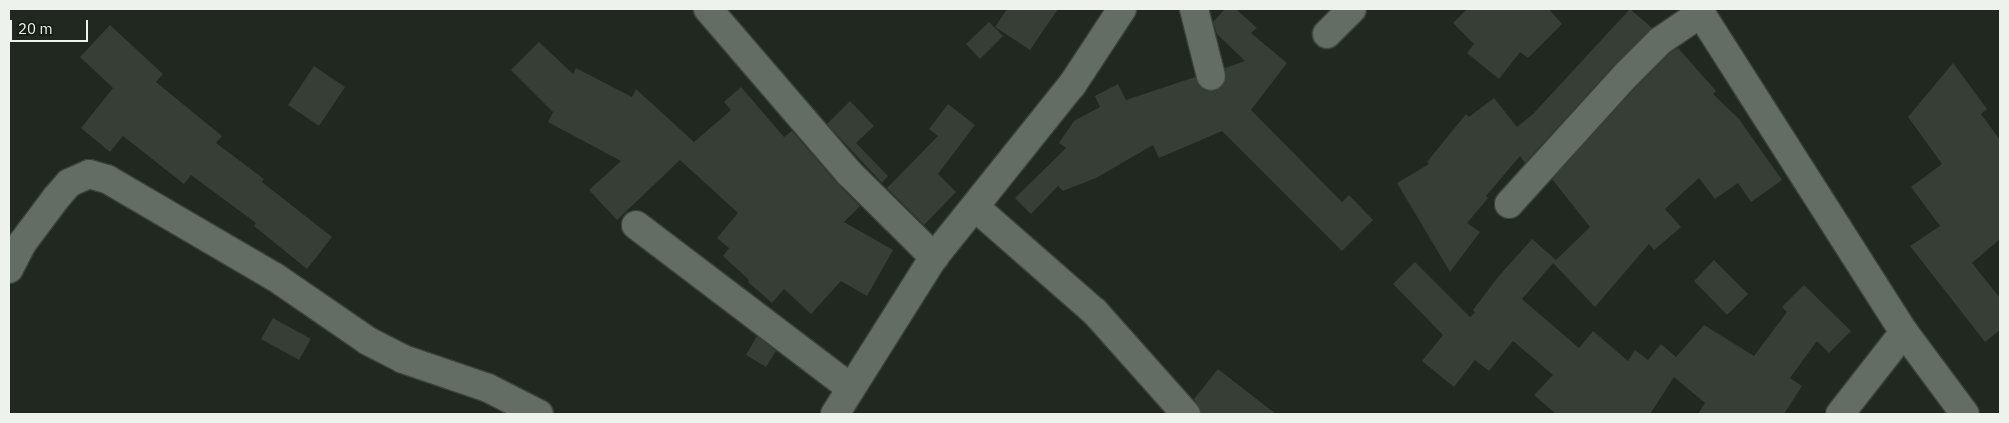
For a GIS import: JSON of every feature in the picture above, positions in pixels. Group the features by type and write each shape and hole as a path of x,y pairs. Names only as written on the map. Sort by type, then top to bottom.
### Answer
{"street":[{"path":"708,9 779,88 849,173 934,257"},
{"path":"835,414 934,257 1072,85 1122,9"},
{"path":"1194,9 1211,76"},
{"path":"1327,34 1352,9"},
{"path":"1509,204 1634,67 1660,41 1700,11 1904,332 1965,414"},
{"path":"11,258 69,183 89,174 107,179 276,277 368,341 403,359 488,388 539,414"},
{"path":"974,207 1095,312 1186,414"},
{"path":"636,225 851,388"},
{"path":"1840,414 1904,332"}],"building":[{"path":"1007,9 1058,9 1030,50 995,27"},
{"path":"1225,9 1236,9 1257,28 1251,33 1287,63 1251,110 1342,202 1349,195 1373,220 1342,251 1222,131 1159,158 1153,145 1096,178 1063,191 1058,186 1031,214 1015,198 1066,148 1059,143 1074,121 1100,107 1095,96 1118,84 1126,100 1195,77 1200,87 1206,91 1214,91 1222,87 1226,80 1225,68 1245,61 1217,34 1213,22"},
{"path":"1467,9 1549,9 1562,24 1528,58 1520,52 1499,79 1467,53 1474,44 1453,23"},
{"path":"1630,9 1652,28 1615,64 1525,163 1520,156 1486,196 1488,198 1467,223 1480,232 1450,272 1397,183 1429,164 1427,162 1466,114 1469,117 1494,98 1517,127 1533,114"},
{"path":"989,22 1003,36 980,59 966,44"},
{"path":"110,25 163,74 156,82 222,136 216,143 264,179 262,182 332,237 307,269 254,226 256,223 191,175 184,184 123,136 110,152 81,128 113,88 80,57"},
{"path":"539,42 573,74 576,68 632,97 636,89 694,142 731,110 724,102 741,87 784,137 792,131 837,183 860,206 844,222 893,250 867,296 841,281 811,314 784,289 772,303 723,256 729,248 717,238 738,213 680,160 617,220 589,190 621,161 548,122 553,112 511,70"},
{"path":"1678,48 1716,91 1713,94 1739,119 1782,180 1751,202 1738,183 1715,199 1699,178 1665,209 1681,227 1654,250 1649,244 1595,307 1553,263 1522,299 1579,348 1593,331 1628,361 1635,350 1648,360 1661,344 1676,357 1704,325 1754,356 1787,312 1782,307 1804,285 1851,331 1829,353 1817,341 1790,378 1802,386 1784,414 1698,414 1705,403 1674,377 1650,414 1556,414 1534,395 1553,375 1513,341 1489,371 1475,360 1454,387 1422,361 1443,335 1393,284 1415,262 1470,317 1475,313 1473,310 1498,277 1532,239 1556,260 1590,227 1552,179 1638,85 1670,53"},
{"path":"1953,63 1987,109 1981,114 2000,140 2000,239 1972,263 2000,298 2000,330 1985,342 1910,246 1940,226 1911,187 1942,164 1908,117"},
{"path":"314,66 345,87 319,126 288,105"},
{"path":"850,101 874,126 856,143 888,176 882,183 827,124"},
{"path":"948,104 975,125 938,174 956,192 924,225 887,188 938,136 929,129"},
{"path":"1714,260 1748,294 1727,315 1694,281"},
{"path":"273,318 311,339 299,360 261,339"},
{"path":"757,336 776,351 766,367 746,355"},
{"path":"1218,369 1276,414 1201,414 1194,399"}]}
